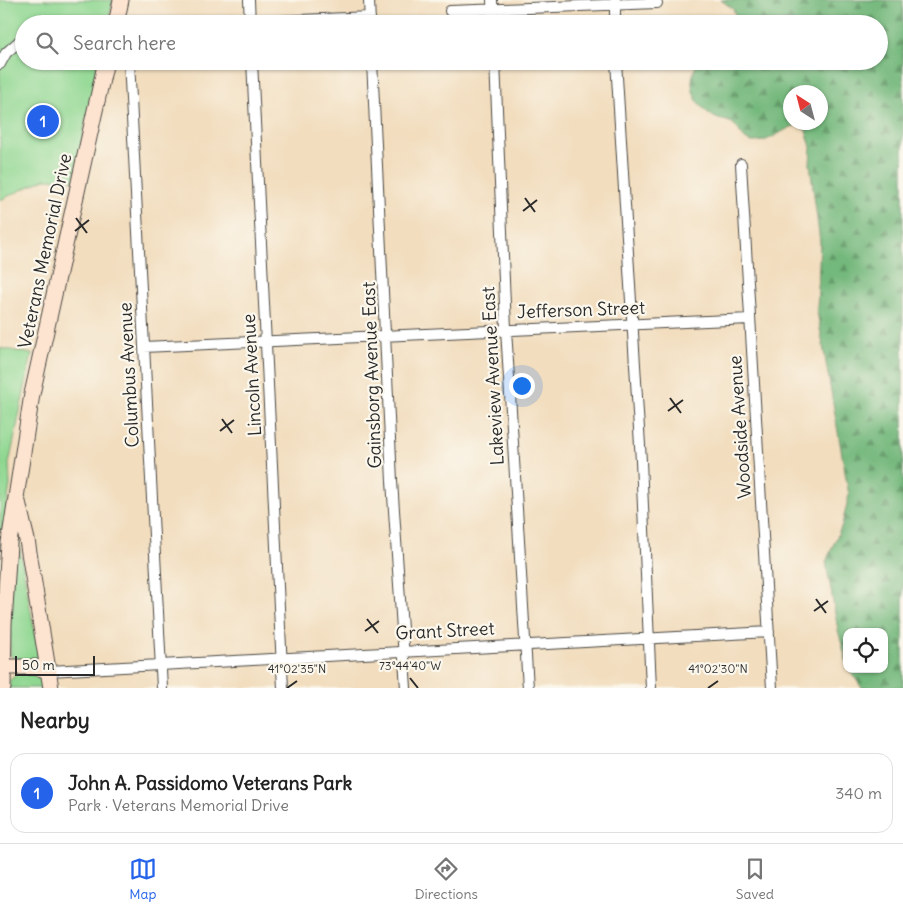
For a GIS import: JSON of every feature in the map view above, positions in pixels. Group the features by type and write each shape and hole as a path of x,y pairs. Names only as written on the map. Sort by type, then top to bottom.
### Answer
{"main road":[{"path":"118,15 121,0"},
{"name":"Veterans Memorial Drive","path":"3,688 3,589 32,394 104,70"},
{"path":"17,497 27,540 50,688"},
{"name":"Grant Street","path":"3,656 48,671"}],"street":[{"path":"249,0 250,15"},
{"path":"369,0 370,15"},
{"path":"615,2 615,15"},
{"path":"450,11 493,5 615,2 657,3"},
{"path":"0,64 6,52 15,44"},
{"name":"Columbus Avenue","path":"129,70 162,688"},
{"name":"Lincoln Avenue","path":"252,70 283,688"},
{"name":"Gainsborg Avenue East","path":"372,70 387,336 392,481 406,688"},
{"name":"Lakeview Avenue East","path":"495,70 506,329 528,688"},
{"path":"617,70 641,461 651,688"},
{"name":"Woodside Avenue","path":"741,164 772,688"},
{"name":"Jefferson Street","path":"144,347 750,319"},
{"name":"Grant Street","path":"48,671 769,632"}],"green space":[{"path":"0,0 113,0 110,15 15,15 15,70 96,70 74,180 45,179 0,200"},
{"path":"721,0 903,0 903,688 862,688 852,673 888,673 888,628 843,628 843,648 826,562 842,525 849,495 817,311 820,242 810,164 811,147 806,130 828,130 828,85 783,85 784,130 766,140 751,142 744,138 732,123 716,118 701,106 693,92 692,77 695,70 888,70 888,15 735,15 733,9"},
{"path":"0,348 32,354 9,464 10,485 0,549"},
{"path":"18,539 39,657 35,661 18,661 10,655 10,605 15,540"},
{"path":"18,673 39,676 43,681 43,688 9,688 10,680"}],"place":[{"name":"John A. Passidomo Veterans Park","path":"43,121"}]}
